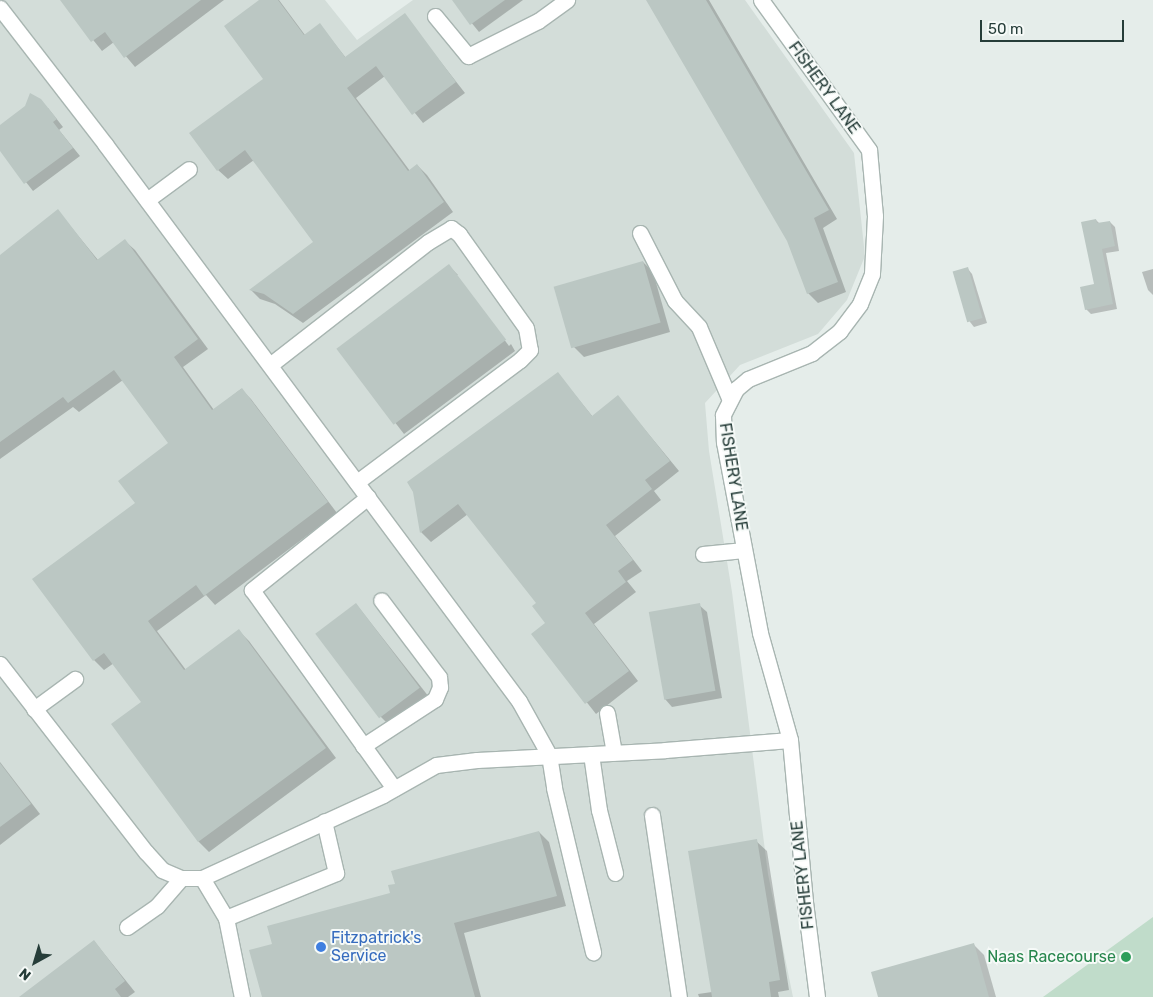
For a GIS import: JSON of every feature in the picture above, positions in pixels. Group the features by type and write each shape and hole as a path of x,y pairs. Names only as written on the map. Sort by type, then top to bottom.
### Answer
{"street":[{"path":"435,16 468,56 538,21 567,0"},
{"name":"FISHERY LANE","path":"761,0 869,150 875,216 872,274 860,304 840,331 812,353 748,379 736,389 723,415 724,442 760,633 790,740 805,902 817,997"},
{"path":"0,8 147,200 518,701 549,756 554,788 593,952"},
{"path":"147,200 190,169"},
{"path":"270,365 428,242 451,228 459,234 526,328 530,350 520,360 357,482"},
{"path":"640,233 675,301 699,327 730,400"},
{"path":"368,498 252,590 394,788"},
{"path":"703,554 744,550"},
{"path":"363,746 435,700 440,687 439,677 381,600"},
{"path":"0,664 146,852 162,870 180,878 202,878 394,788 436,765 477,760 790,740"},
{"path":"34,709 75,679"},
{"path":"607,713 614,752"},
{"path":"591,754 599,810 615,873"},
{"path":"652,815 679,997"},
{"path":"226,918 336,873 324,821"},
{"path":"126,928 157,906 180,878"},
{"path":"202,878 226,918 242,997"}],"shaded area":[{"path":"0,0 325,0 357,40 413,0 745,0 854,153 865,256 847,300 818,334 740,365 705,403 709,451 732,592 768,874 793,997 0,997"}],"green space":[{"name":"Naas Racecourse","path":"1153,917 1153,997 1043,997"}],"building":[{"path":"60,0 201,0 124,58 105,32 91,42"},
{"path":"259,0 278,0 304,35 320,23 345,57 405,13 456,82 412,115 376,66 347,88 408,171 417,164 444,202 293,314 264,294 249,290 313,242 245,150 217,171 189,133 263,79 224,26"},
{"path":"452,0 505,0 470,25"},
{"path":"646,0 706,0 829,210 814,218 838,282 807,294 787,241"},
{"path":"30,93 41,99 57,119 53,122 73,148 24,184 0,151 0,125 25,106"},
{"path":"58,209 97,260 125,239 198,339 174,357 212,410 242,388 328,502 204,596 196,585 148,621 184,670 239,629 326,748 198,842 111,724 141,702 104,653 93,661 32,579 135,503 118,481 168,443 114,370 68,403 63,397 0,442 0,255"},
{"path":"1096,219 1097,223 1110,221 1115,246 1102,249 1113,304 1085,310 1080,287 1094,284 1081,222"},
{"path":"643,261 661,323 571,348 554,287"},
{"path":"449,264 506,340 394,425 336,349"},
{"path":"968,267 983,318 967,322 953,271"},
{"path":"558,372 592,416 618,395 670,461 645,480 652,489 606,525 633,560 618,571 626,582 585,613 629,671 585,704 531,634 545,623 532,606 536,603 458,504 420,533 413,492 407,482"},
{"path":"356,603 420,688 379,718 315,634"},
{"path":"700,603 715,691 664,700 649,612"},
{"path":"0,763 31,804 0,827"},
{"path":"539,831 557,896 454,923 475,997 262,997 249,950 272,944 267,926 390,893 388,885 395,884 391,871"},
{"path":"757,839 780,980 769,982 771,997 712,997 688,851"},
{"path":"94,940 125,981 115,989 121,997 19,997"},
{"path":"974,943 989,997 878,997 871,972"}],"place":[{"name":"Fitzpatrick's Service","path":"321,947"},
{"name":"Naas Racecourse","path":"1126,957"}]}
